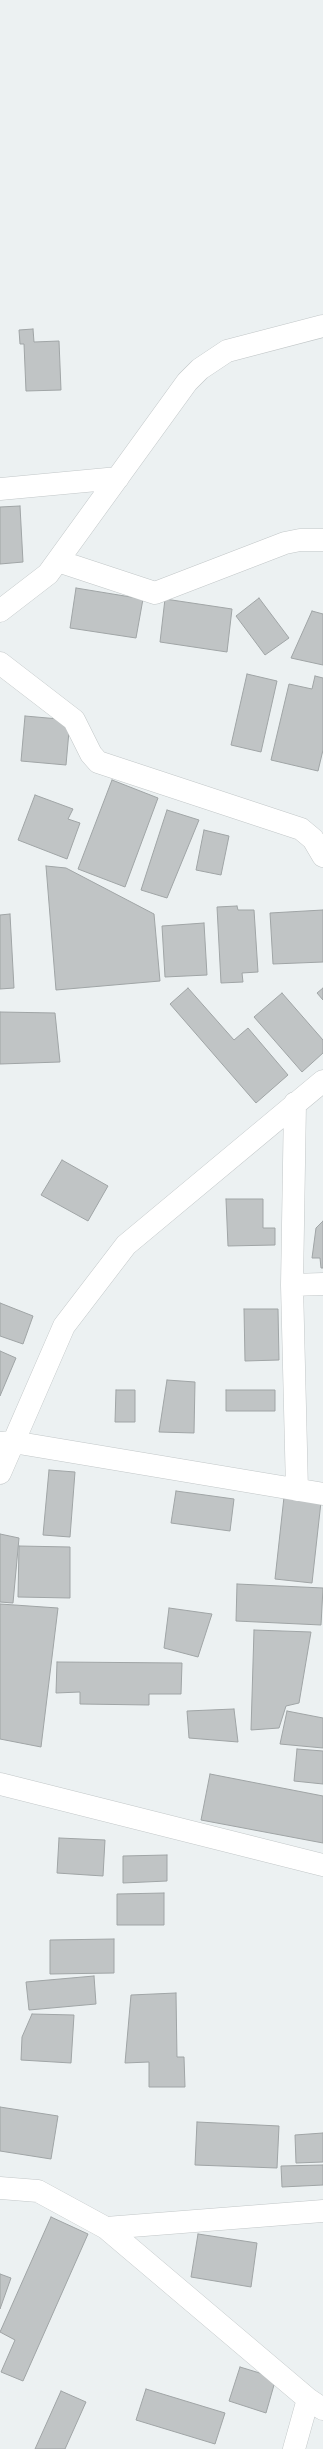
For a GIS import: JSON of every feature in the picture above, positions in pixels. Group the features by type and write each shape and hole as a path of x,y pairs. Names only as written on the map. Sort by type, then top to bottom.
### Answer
{"street":[{"path":"0,611 48,574 187,382 213,358 227,351 323,326"},
{"path":"0,489 118,478"},
{"path":"58,561 155,593 285,543 300,540 323,540"},
{"path":"0,663 74,720 90,754 98,762 301,829 312,839 323,856"},
{"path":"0,1473 6,1442 64,1326 126,1245 323,1080"},
{"path":"295,1104 292,1284 297,1490"},
{"path":"292,1284 323,1284"},
{"path":"6,1442 323,1494"},
{"path":"0,1784 323,1865"},
{"path":"0,2188 38,2191 106,2228 315,2404 294,2449"},
{"path":"106,2228 323,2211"}],"building":[{"path":"33,329 34,342 59,341 61,390 26,391 24,344 20,344 19,330"},
{"path":"20,506 23,562 0,564 0,507"},
{"path":"76,588 143,599 136,638 70,628"},
{"path":"259,598 289,638 265,655 236,616"},
{"path":"165,599 232,609 227,652 160,642"},
{"path":"312,611 323,614 323,665 291,658"},
{"path":"247,674 277,681 261,752 231,745"},
{"path":"315,676 323,678 323,750 318,771 271,760 289,684 312,689"},
{"path":"25,716 70,720 66,765 21,761"},
{"path":"112,780 158,798 125,887 78,869"},
{"path":"35,795 73,809 68,819 80,823 67,859 18,840"},
{"path":"167,810 199,820 167,898 141,890"},
{"path":"204,830 229,836 221,875 196,870"},
{"path":"46,866 66,868 154,914 160,981 56,990"},
{"path":"237,906 238,910 254,910 258,972 242,973 243,982 221,983 217,907"},
{"path":"323,910 323,962 273,964 270,913"},
{"path":"10,914 14,988 0,989 0,915"},
{"path":"204,923 207,975 165,977 162,926"},
{"path":"188,988 234,1040 248,1028 288,1075 256,1103 170,1004"},
{"path":"323,988 323,1000 317,993"},
{"path":"282,993 323,1040 323,1053 302,1072 254,1017"},
{"path":"0,1012 55,1013 60,1062 0,1064"},
{"path":"62,1160 108,1186 88,1221 41,1195"},
{"path":"226,1199 263,1199 263,1228 275,1228 275,1245 228,1246"},
{"path":"323,1221 323,1268 321,1268 320,1258 312,1258 316,1228"},
{"path":"0,1303 33,1316 23,1344 0,1336"},
{"path":"244,1309 278,1309 279,1360 245,1361"},
{"path":"0,1351 16,1358 0,1396"},
{"path":"167,1380 195,1382 194,1433 159,1432"},
{"path":"116,1390 135,1390 135,1422 115,1422"},
{"path":"226,1390 275,1390 275,1411 226,1411"},
{"path":"49,1470 75,1472 70,1537 43,1535"},
{"path":"176,1491 234,1499 230,1531 171,1523"},
{"path":"284,1497 321,1502 312,1583 275,1579"},
{"path":"0,1534 19,1538 13,1603 0,1602"},
{"path":"19,1546 70,1547 70,1598 18,1597"},
{"path":"237,1584 323,1588 321,1625 236,1621"},
{"path":"0,1604 58,1608 41,1747 0,1739"},
{"path":"169,1608 212,1614 198,1657 164,1648"},
{"path":"254,1630 311,1632 299,1703 286,1706 279,1728 251,1730"},
{"path":"57,1662 182,1663 181,1694 149,1694 149,1705 80,1704 80,1692 56,1693"},
{"path":"234,1709 238,1742 189,1738 187,1711"},
{"path":"287,1711 323,1718 323,1748 280,1744"},
{"path":"297,1749 323,1751 323,1784 294,1781"},
{"path":"210,1774 323,1796 323,1843 201,1820"},
{"path":"59,1838 105,1840 103,1876 57,1873"},
{"path":"167,1855 167,1881 123,1883 123,1856"},
{"path":"164,1893 164,1925 117,1925 117,1894"},
{"path":"114,1939 114,1973 50,1974 50,1940"},
{"path":"94,1976 96,2004 29,2010 26,1982"},
{"path":"176,1993 177,2057 184,2057 185,2087 149,2087 149,2062 125,2063 131,1995"},
{"path":"32,2014 74,2015 71,2063 21,2060 22,2037"},
{"path":"0,2107 58,2116 51,2159 0,2151"},
{"path":"197,2122 279,2126 277,2168 195,2165"},
{"path":"323,2133 323,2162 296,2163 295,2135"},
{"path":"323,2165 323,2185 282,2187 281,2166"},
{"path":"51,2217 88,2234 23,2381 1,2372 15,2340 0,2332"},
{"path":"198,2234 257,2243 251,2287 191,2277"},
{"path":"0,2274 11,2278 0,2309"},
{"path":"240,2367 276,2378 266,2413 229,2401"},
{"path":"146,2389 225,2413 215,2444 136,2420"},
{"path":"61,2391 86,2402 65,2449 35,2449"}]}
